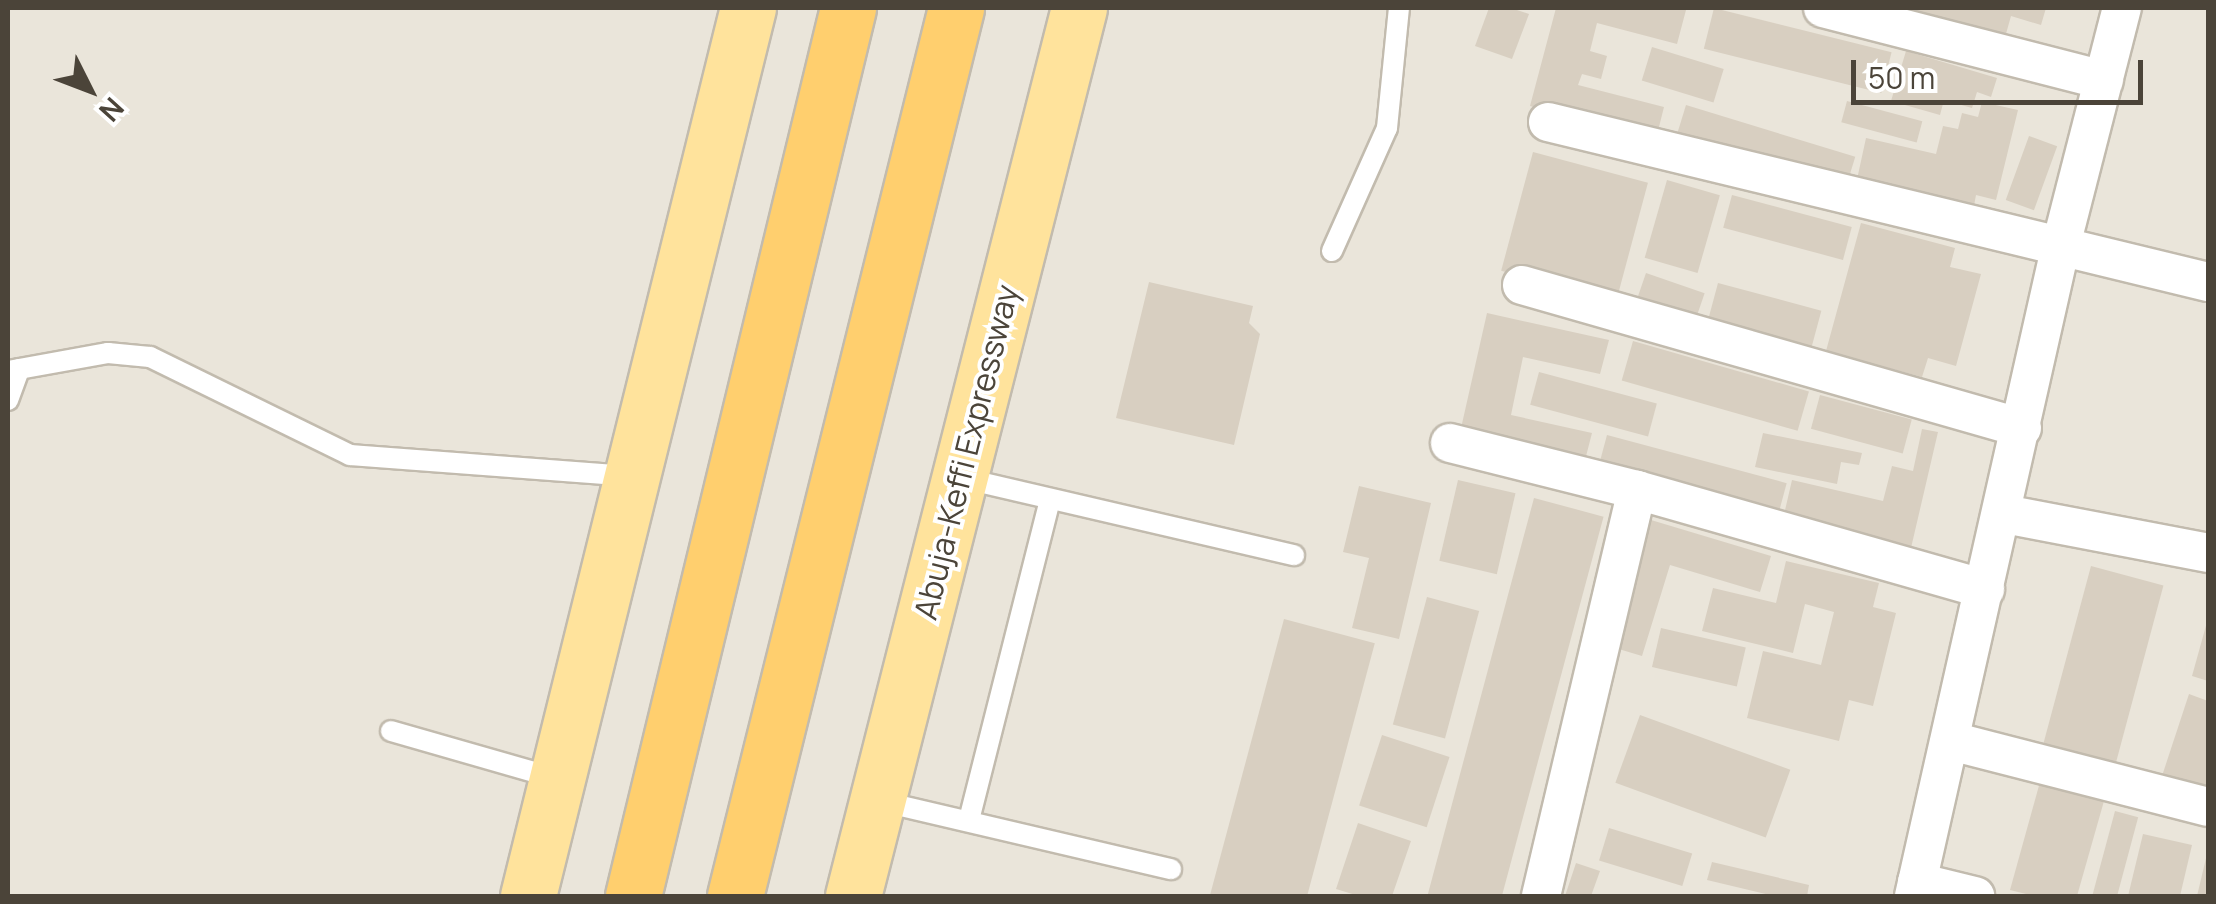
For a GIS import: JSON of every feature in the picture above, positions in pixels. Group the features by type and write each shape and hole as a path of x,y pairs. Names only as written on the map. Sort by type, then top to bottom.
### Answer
{"highway":[{"path":"633,896 848,8"},
{"path":"734,896 956,8"}],"main road":[{"path":"528,896 748,8"},
{"name":"Abuja-Keffi Expressway","path":"853,896 1079,8"}],"street":[{"path":"1823,8 2104,80"},
{"path":"1975,896 1916,889 2004,514 2060,249 2122,8"},
{"path":"1548,122 2208,282"},
{"path":"1522,285 2022,428"},
{"path":"1450,443 1638,490 1985,589"},
{"path":"1541,896 1638,490"},
{"path":"2004,514 2208,553"},
{"path":"1951,742 2208,807"}],"lane":[{"path":"1332,251 1387,128 1400,8"},
{"path":"8,400 13,370 108,353 150,358 350,454 632,476"},
{"path":"960,477 1294,555"},
{"path":"969,820 1050,501"},
{"path":"391,731 557,779"},
{"path":"878,801 1170,869"}],"shaded area":[{"path":"8,8 2208,8 2208,896 8,896"}],"building":[{"path":"1489,8 1511,8 1529,14 1512,59 1475,46"},
{"path":"1556,8 1686,10 1677,44 1597,23 1590,51 1607,56 1601,79 1582,74 1578,85 1664,107 1656,139 1530,106"},
{"path":"1714,8 1892,52 1881,93 1704,49"},
{"path":"1914,8 2046,8 2041,25 2011,16 2004,41 1912,15"},
{"path":"1652,47 1724,69 1713,102 1642,80"},
{"path":"1906,51 1997,78 1991,97 1977,92 1972,108 1944,100 1940,115 1891,101"},
{"path":"1847,101 1922,121 1917,142 1841,122"},
{"path":"1982,102 2018,110 1996,200 1976,195 1973,211 1856,184 1866,138 1936,154 1943,126 1958,129 1962,113 1978,117"},
{"path":"1686,105 1855,157 1846,188 1676,137"},
{"path":"2029,136 2057,146 2034,210 2006,200"},
{"path":"1533,152 1648,183 1616,302 1501,271"},
{"path":"1667,180 1720,195 1698,273 1645,258"},
{"path":"1732,195 1852,227 1843,260 1723,228"},
{"path":"1861,223 1955,248 1950,267 1981,274 1956,366 1928,358 1922,377 1826,351"},
{"path":"1646,273 1705,293 1694,323 1636,303"},
{"path":"1149,282 1253,306 1249,323 1260,334 1234,445 1116,418"},
{"path":"1718,283 1821,311 1810,351 1707,324"},
{"path":"1487,313 1609,340 1600,374 1523,357 1511,415 1592,433 1584,464 1459,437"},
{"path":"1633,341 1809,391 1798,431 1622,380"},
{"path":"1539,372 1657,404 1648,436 1530,405"},
{"path":"1820,395 1912,420 1903,453 1811,429"},
{"path":"1922,429 1938,432 1911,548 1783,519 1792,480 1883,501 1892,466 1913,471"},
{"path":"1763,433 1862,453 1859,465 1841,462 1837,484 1755,467"},
{"path":"1607,435 1787,483 1777,518 1598,470"},
{"path":"1458,480 1515,493 1497,574 1439,561"},
{"path":"1359,486 1431,503 1399,639 1352,628 1369,558 1343,552"},
{"path":"1534,498 1604,517 1502,896 1427,896"},
{"path":"1651,520 1771,556 1760,592 1670,565 1642,656 1612,647"},
{"path":"1786,561 1879,583 1873,607 1896,613 1873,706 1849,700 1839,741 1747,718 1763,651 1821,665 1834,612 1805,604 1793,653 1702,631 1713,588 1776,603"},
{"path":"2091,566 2163,585 2115,768 2042,749"},
{"path":"1427,597 1479,611 1445,738 1393,725"},
{"path":"1284,619 1375,643 1307,896 1210,895"},
{"path":"2208,622 2208,681 2192,676"},
{"path":"1661,628 1746,648 1737,687 1652,667"},
{"path":"2189,694 2208,701 2208,791 2162,776"},
{"path":"1640,715 1790,770 1766,837 1615,783"},
{"path":"1382,735 1450,757 1427,827 1359,805"},
{"path":"2040,782 2104,801 2077,896 2034,896 2010,890"},
{"path":"2115,811 2138,817 2117,896 2092,896"},
{"path":"1358,823 1411,841 1392,896 1359,896 1336,889"},
{"path":"1609,828 1692,853 1682,886 1599,861"},
{"path":"2143,834 2192,845 2180,896 2128,896"},
{"path":"2207,854 2208,896 2197,896"},
{"path":"1712,862 1809,885 1807,896 1774,896 1707,880"},
{"path":"1576,863 1600,871 1591,896 1565,896"}]}
